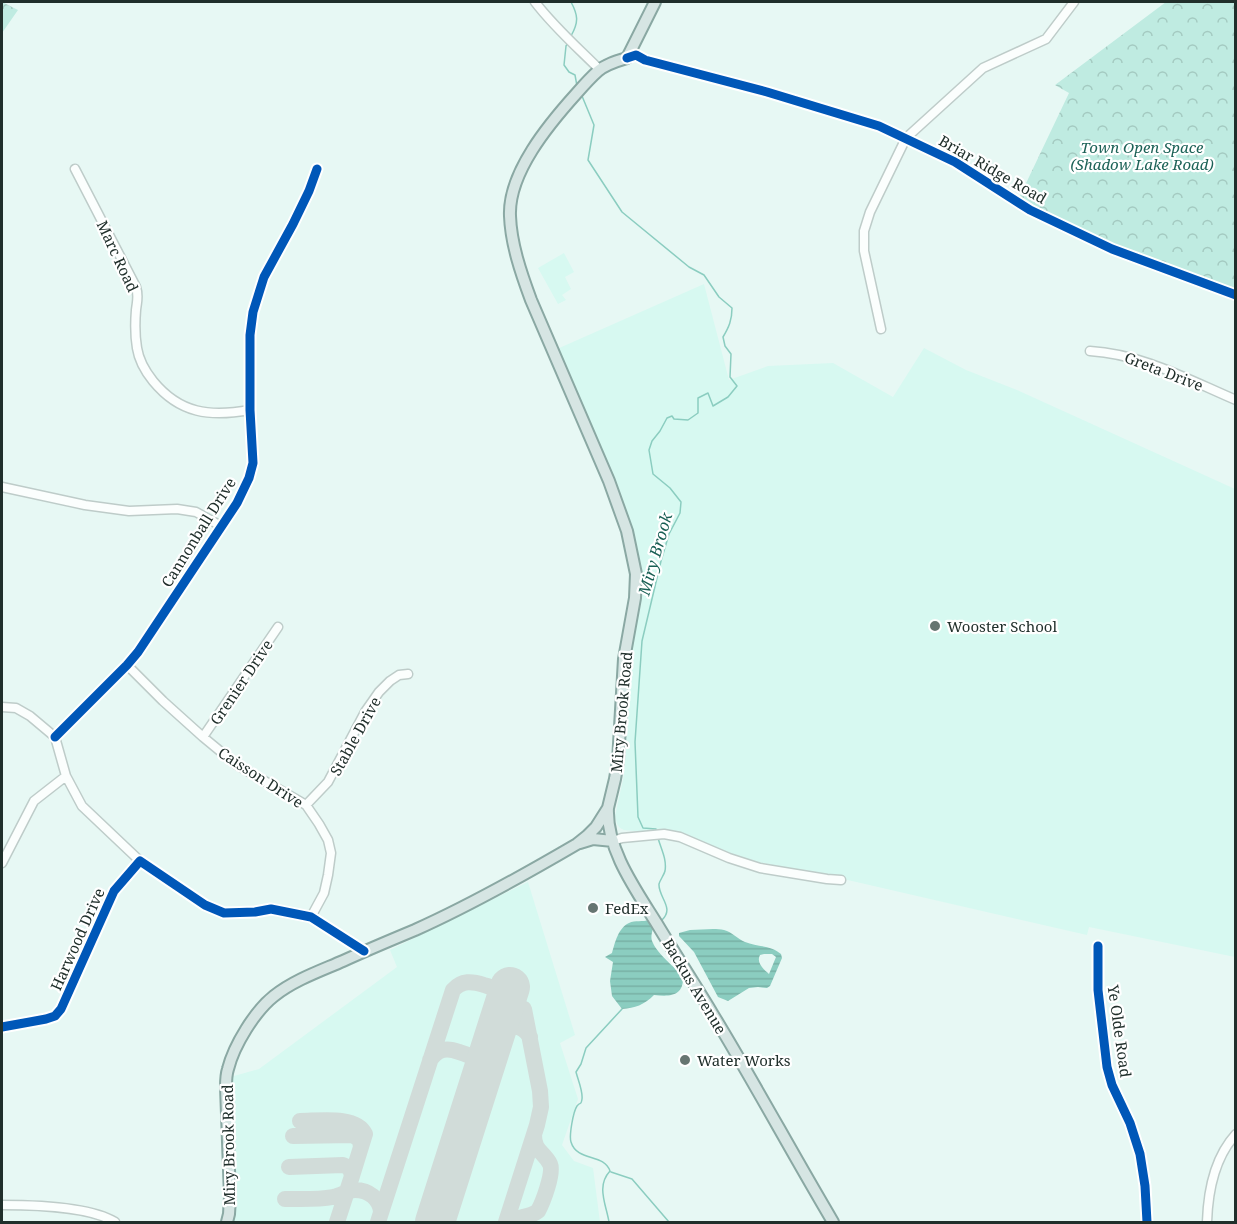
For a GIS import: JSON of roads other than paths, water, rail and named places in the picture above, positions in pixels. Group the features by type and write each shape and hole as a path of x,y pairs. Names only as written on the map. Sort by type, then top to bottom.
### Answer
{"main road":[{"path":"627,58 655,2"},
{"name":"Miry Brook Road","path":"227,1222 230,1197 227,1070 233,1054 256,1014 273,997 293,984 468,904 577,844 596,826 609,808 618,761 624,659 635,598 636,574 633,550 609,481 531,300 513,239 510,215 512,191 521,168 553,121 599,69 627,58"},
{"name":"Backus Avenue","path":"609,808 608,819 613,842 625,870 833,1222"},
{"path":"577,844 593,839 613,842"}],"street":[{"path":"535,2 562,35 599,69"},
{"path":"881,329 864,251 864,231 870,212 906,138 983,68 1046,39 1074,2"},
{"name":"Briar Ridge Road","path":"627,58 636,55 645,60 767,92 879,126 955,162 1030,210 1112,249 1236,295"},
{"name":"Marc Road","path":"75,168 136,287 138,295 137,349 140,362 147,373 167,396 190,410 213,413 250,410"},
{"name":"Cannonball Drive","path":"55,737 138,652 237,503 249,478 253,463 250,335 253,312 264,277 294,224 317,169"},
{"name":"Greta Drive","path":"1090,351 1117,354 1139,360 1236,399"},
{"path":"2,487 85,505 129,511 177,509 196,512 221,526"},
{"name":"Grenier Drive","path":"203,738 278,627"},
{"name":"Caisson Drive","path":"127,665 203,738 237,765 306,805 324,832 331,853 324,893 310,917"},
{"name":"Stable Drive","path":"306,805 328,782 365,712 379,692 399,675 408,674"},
{"path":"2,707 16,708 30,716 55,737 66,776 82,806 140,861 205,905 224,913 272,909 310,917 364,951"},
{"path":"2,863 34,801 66,776"},
{"path":"613,842 622,838 657,834 680,837 729,858 760,868 841,880"},
{"name":"Harwood Drive","path":"2,1027 46,1019 55,1016 61,1009 114,891 140,861"},
{"name":"Ye Olde Road","path":"1098,946 1098,990 1107,1067 1140,1154 1147,1222"},
{"path":"1207,1222 1216,1166 1220,1155 1236,1134"},
{"path":"2,1205 37,1205 67,1209 100,1215 115,1222"}],"waterway":[{"name":"Miry Brook","path":"571,2 577,19 571,36"},
{"name":"Miry Brook","path":"568,43 564,65 569,72 575,75 577,86"},
{"name":"Miry Brook","path":"582,96 594,125 588,160 622,212 689,267 704,275 719,297 732,308 730,323 723,337 725,346 731,354 730,377 737,386 728,397 713,406 708,393 698,398 698,413 688,420 674,419 672,416 667,418 649,450 653,474 670,488 681,502 680,513 669,534 661,561 642,641 635,742 638,817 643,828 656,830"},
{"name":"Miry Brook","path":"658,838 665,867 659,884 667,911 662,920"},
{"name":"Miry Brook","path":"609,1222 603,1189 610,1171 607,1165 574,1148 571,1135 574,1113 582,1099 576,1072 586,1048 622,1009"},
{"name":"Miry Brook","path":"611,1172 632,1179 669,1222"}],"place":[{"name":"Wooster School","path":"935,626"},
{"name":"FedEx","path":"593,908"},
{"name":"Water Works","path":"685,1060"}],"park label":[{"name":"Town Open Space (Shadow Lake Road)","path":"1142,156"}]}
